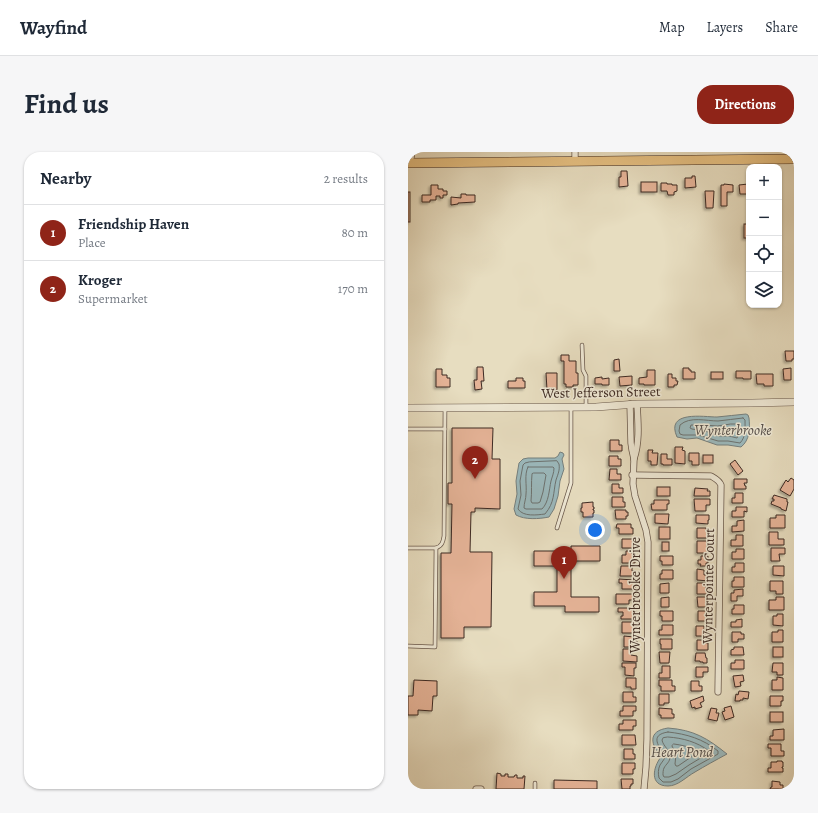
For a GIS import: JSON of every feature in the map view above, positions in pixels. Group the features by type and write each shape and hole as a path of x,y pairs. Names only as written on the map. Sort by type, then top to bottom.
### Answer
{"main road":[{"path":"409,163 575,157 771,156 794,159"}],"street":[{"path":"409,163 412,152"},
{"name":"West Jefferson Street","path":"408,408 586,407 634,404 794,402"},
{"name":"Wynterbrooke Drive","path":"634,404 632,450 634,459 632,475 635,496 646,530 648,542 647,739 644,789"},
{"name":"Wynterpointe Court","path":"632,475 710,476 718,480 721,485 718,692"},
{"path":"476,789 481,789"}],"lane":[{"path":"582,345 583,371 586,376 586,407"},
{"path":"557,528 572,483 572,407"},
{"path":"408,548 436,548 439,547 444,541 445,408"},
{"path":"408,429 445,429"},
{"path":"408,646 435,647 436,548"},
{"path":"535,783 535,789"}],"water":[{"name":"Wynterbrooke","path":"746,414 749,418 749,434 741,447 717,445 697,438 687,439 677,437 675,428 676,422 681,419 695,416 717,417"},
{"path":"560,452 564,455 562,459 564,469 554,509 549,517 532,519 516,515 514,509 517,494 516,481 519,463 523,459 528,458 555,458"},
{"name":"Heart Pond","path":"668,728 693,733 700,736 713,743 727,754 675,785 662,785 658,783 654,775 656,766 661,757 655,748 653,739 657,732"}],"building":[{"path":"621,171 627,171 628,186 619,187 619,177 621,177"},
{"path":"692,176 695,176 696,187 685,188 685,178 692,178"},
{"path":"641,182 657,182 657,192 641,192"},
{"path":"661,183 677,185 677,191 674,192 674,195 668,195 667,191 661,191"},
{"path":"746,184 746,194 740,194 739,185"},
{"path":"431,185 438,185 438,189 447,191 447,195 443,195 443,198 436,196 436,200 430,200 430,202 422,202 422,195 431,195"},
{"path":"721,185 733,185 733,192 727,192 727,206 721,206"},
{"path":"705,191 714,191 713,208 706,208"},
{"path":"408,192 410,192 410,222 408,222"},
{"path":"461,194 475,195 475,202 451,205 451,197 461,198"},
{"path":"744,224 746,224 746,238 744,238"},
{"path":"785,351 794,351 794,359 792,359 792,361 786,361"},
{"path":"561,355 569,355 569,361 576,361 578,385 566,387 566,384 564,384 564,361 561,361"},
{"path":"619,359 620,371 614,371 614,360"},
{"path":"477,367 483,367 484,381 481,381 482,389 475,390 474,380 477,380"},
{"path":"683,368 689,368 691,372 695,372 695,379 683,379"},
{"path":"791,368 791,380 784,380 783,369"},
{"path":"436,369 442,369 442,375 447,375 447,378 450,378 450,387 436,387"},
{"path":"647,370 655,370 655,385 639,384 639,378 647,377"},
{"path":"736,371 751,371 751,379 736,378"},
{"path":"711,372 723,372 723,379 711,379"},
{"path":"546,373 557,373 557,390 547,390"},
{"path":"668,374 672,374 672,378 676,378 676,381 678,381 677,385 674,385 674,387 668,387"},
{"path":"756,374 773,374 773,386 757,384"},
{"path":"632,376 632,385 620,386 619,377"},
{"path":"602,377 602,379 609,378 609,385 595,384 595,378"},
{"path":"516,378 523,378 523,381 525,381 525,388 508,388 508,381 516,381"},
{"path":"452,428 493,428 492,459 500,459 500,509 475,508 475,512 471,512 470,552 492,552 491,627 464,627 464,638 441,638 441,553 451,553 452,504 448,504 448,483 452,483"},
{"path":"610,440 619,440 619,445 622,445 622,451 610,451"},
{"path":"675,447 683,447 682,450 685,451 685,464 675,463"},
{"path":"648,450 653,450 652,453 658,453 657,465 651,465 651,461 648,461"},
{"path":"689,453 699,453 699,465 692,465 692,461 689,461"},
{"path":"661,454 667,454 667,459 672,459 672,465 661,464"},
{"path":"703,455 713,455 713,463 703,463"},
{"path":"609,456 618,456 618,459 621,459 621,466 609,466"},
{"path":"735,460 743,471 738,475 730,464"},
{"path":"610,469 617,469 617,474 621,474 621,480 609,480"},
{"path":"791,478 794,480 794,489 790,496 780,490 786,480 788,482"},
{"path":"734,479 747,479 747,483 744,483 746,489 734,489"},
{"path":"612,484 619,484 619,488 623,488 623,493 612,493"},
{"path":"657,487 670,487 670,496 657,496"},
{"path":"695,488 708,489 707,491 710,491 710,496 694,496"},
{"path":"735,493 743,493 743,503 732,503 732,498 735,498"},
{"path":"774,495 787,499 788,502 786,511 771,504 772,501 774,501 774,499 772,499"},
{"path":"612,497 623,497 625,507 612,507"},
{"path":"694,499 710,499 710,505 706,505 706,511 695,511"},
{"path":"654,500 669,500 667,510 652,510 651,504 654,504"},
{"path":"593,502 593,517 583,517 583,512 581,512 582,503"},
{"path":"736,507 747,507 747,512 744,511 744,517 732,517 732,511 736,511"},
{"path":"615,510 626,510 626,512 628,512 628,516 626,516 626,519 616,519"},
{"path":"655,514 669,514 668,524 655,523"},
{"path":"696,515 709,515 708,524 696,523"},
{"path":"776,515 785,515 785,528 770,528 770,518 776,518"},
{"path":"744,520 744,531 732,532 732,526 737,526 737,521"},
{"path":"617,524 631,524 633,534 619,534 619,528 616,528"},
{"path":"659,527 670,527 670,539 659,539"},
{"path":"697,528 706,528 707,533 709,533 709,538 697,538"},
{"path":"769,532 778,532 778,539 784,539 784,545 769,545"},
{"path":"736,535 743,535 743,546 731,546 731,540 736,540"},
{"path":"622,539 633,539 635,548 622,548"},
{"path":"697,541 707,541 709,553 697,553"},
{"path":"662,542 669,542 669,551 662,551"},
{"path":"571,546 600,546 600,561 571,561 571,597 599,597 599,612 565,612 565,606 534,606 534,592 557,592 557,566 534,566 534,551 571,551"},
{"path":"771,548 785,548 785,554 779,554 780,561 771,561"},
{"path":"736,549 744,549 744,559 732,559 732,552 736,552"},
{"path":"626,551 631,551 631,553 633,553 635,563 622,563 622,555 626,555"},
{"path":"660,556 673,556 673,565 662,565"},
{"path":"701,556 708,556 708,563 706,563 706,566 700,566 701,564 698,564 698,560 701,560"},
{"path":"735,563 744,563 744,572 732,572 732,567 735,567"},
{"path":"621,566 632,566 632,571 636,571 636,576 620,576"},
{"path":"773,566 784,566 784,576 773,575"},
{"path":"697,569 704,570 704,575 709,575 709,581 697,580"},
{"path":"662,570 673,570 673,579 660,579"},
{"path":"734,577 744,577 744,587 732,587"},
{"path":"619,579 634,580 634,583 636,583 635,589 622,589 622,583 619,583"},
{"path":"770,581 783,581 783,594 776,594 776,591 770,591"},
{"path":"669,583 669,593 660,593 660,584"},
{"path":"697,583 706,583 706,588 709,588 709,594 697,594"},
{"path":"743,589 743,596 737,596 737,601 731,601 731,593 734,593 734,590"},
{"path":"616,594 635,594 635,600 629,600 629,604 616,604"},
{"path":"669,597 669,607 661,607 661,598"},
{"path":"697,597 708,597 706,607 698,607"},
{"path":"776,597 784,597 784,610 769,610 769,600 776,600"},
{"path":"734,605 744,605 744,614 732,614"},
{"path":"618,608 636,608 636,619 621,619 623,612 618,612"},
{"path":"660,611 673,611 673,621 662,621"},
{"path":"698,611 708,611 706,621 698,621"},
{"path":"777,614 783,614 783,626 773,625 773,616 777,616"},
{"path":"742,619 742,627 731,627 731,622 736,622 736,620"},
{"path":"622,622 637,622 637,628 634,628 634,633 622,633"},
{"path":"662,625 673,625 673,635 659,635 659,630 662,630"},
{"path":"696,626 704,626 704,631 708,631 708,636 696,636"},
{"path":"778,630 783,630 783,642 772,642 772,632 778,632"},
{"path":"732,632 741,632 741,634 744,634 744,639 738,639 738,642 732,642"},
{"path":"624,636 634,637 634,641 637,641 637,647 624,647"},
{"path":"660,639 672,639 672,649 661,649"},
{"path":"697,640 706,640 706,643 708,643 708,650 697,650"},
{"path":"734,647 743,647 744,655 731,655 731,650 734,649"},
{"path":"773,647 783,647 783,657 773,657"},
{"path":"623,649 632,649 631,655 637,656 637,662 623,661"},
{"path":"659,652 670,652 669,663 660,663"},
{"path":"696,653 705,653 707,663 695,661"},
{"path":"735,660 744,660 744,669 731,669 731,663 735,663"},
{"path":"622,663 636,663 636,668 634,668 634,676 625,675 625,667 622,667"},
{"path":"773,663 783,663 783,675 777,675 777,672 772,672"},
{"path":"662,666 670,666 670,678 659,678 659,673 662,673"},
{"path":"696,667 708,667 708,672 703,672 703,677 696,677"},
{"path":"743,675 744,681 740,682 741,686 735,687 733,676"},
{"path":"777,677 783,678 783,690 772,690 772,680 777,680"},
{"path":"626,678 636,678 636,689 626,687"},
{"path":"414,680 437,681 437,696 433,696 432,711 418,710 418,715 408,715 408,696 413,696"},
{"path":"659,680 672,680 672,686 675,686 675,691 661,691"},
{"path":"691,681 699,681 699,686 702,686 702,691 691,691"},
{"path":"739,691 749,692 748,699 743,698 743,700 735,701 736,694 738,695"},
{"path":"623,692 633,692 633,697 636,697 636,702 623,702"},
{"path":"659,694 669,694 669,703 659,705"},
{"path":"703,696 704,701 700,703 702,707 695,709 695,707 692,708 690,701"},
{"path":"770,696 783,696 781,706 770,706"},
{"path":"623,706 636,706 636,711 633,711 633,716 620,716 620,711 623,711"},
{"path":"731,706 734,717 725,720 722,712 725,711 724,708"},
{"path":"659,708 672,709 674,718 661,718 661,715 659,715"},
{"path":"711,708 717,709 716,713 719,713 717,721 708,719"},
{"path":"770,712 783,712 783,722 770,722"},
{"path":"623,720 636,720 636,726 633,726 633,730 619,730 619,724 623,724"},
{"path":"784,729 784,740 770,740 770,736 773,736 773,730"},
{"path":"622,735 635,735 636,745 622,745"},
{"path":"768,744 781,744 781,751 784,751 784,756 771,756 771,748 768,748"},
{"path":"624,749 633,749 635,759 624,759"},
{"path":"771,762 783,762 783,772 768,772 768,768 771,768"},
{"path":"622,763 635,763 633,774 622,774"},
{"path":"497,773 501,774 501,776 508,774 508,777 514,777 517,775 517,778 523,778 523,776 525,776 524,789 496,789"},
{"path":"621,779 633,779 633,784 631,784 630,789 622,789"},
{"path":"554,780 597,781 597,789 554,789"},
{"path":"772,781 780,782 780,785 783,785 783,789 770,789 772,787"}],"place":[{"name":"Kroger","path":"475,479"},
{"name":"Friendship Haven","path":"564,579"}]}
